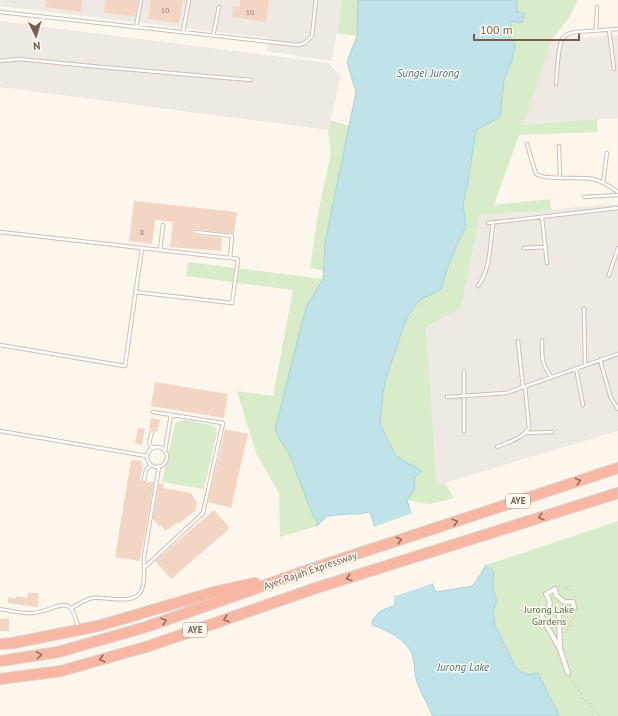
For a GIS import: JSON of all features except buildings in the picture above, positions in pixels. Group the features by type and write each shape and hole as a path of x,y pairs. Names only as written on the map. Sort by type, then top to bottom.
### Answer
{"highway":[{"name":"Ayer Rajah Expressway","path":"0,661 58,652 146,627 308,570 618,468"},
{"name":"Ayer Rajah Expressway","path":"0,679 61,671 149,646 316,588 618,493"},
{"path":"0,644 13,643 98,626 214,592 308,570"}],"street":[{"path":"560,649 559,614 574,608 573,602 564,602 556,595 555,589 546,594 550,599 549,608 541,613 560,649 568,673"}],"lane":[{"path":"136,27 141,0"},
{"path":"183,32 189,0"},
{"path":"0,12 298,45 305,43 312,36 316,0"},
{"path":"213,36 219,7"},
{"path":"596,30 597,7"},
{"path":"556,84 560,44 569,33 618,29"},
{"path":"609,30 614,69"},
{"path":"0,61 19,59 251,80"},
{"path":"527,144 536,174 540,176 560,178 594,179 618,193"},
{"path":"559,146 560,178"},
{"path":"603,184 607,153"},
{"path":"584,197 618,193"},
{"path":"488,223 542,218 618,208"},
{"path":"542,218 547,263"},
{"path":"478,286 486,271 493,223"},
{"path":"160,250 163,225"},
{"path":"0,232 238,259 232,303 135,292"},
{"path":"196,232 232,236 230,258"},
{"path":"524,248 546,247"},
{"path":"0,345 125,366 142,248"},
{"path":"609,276 618,248"},
{"path":"584,308 585,365"},
{"path":"542,340 542,358 544,366 551,377"},
{"path":"518,341 529,428 526,433"},
{"path":"447,397 506,393 618,354"},
{"path":"600,360 611,398 618,410"},
{"path":"576,368 583,405"},
{"path":"464,372 464,431"},
{"path":"144,568 203,513 224,423 153,412"},
{"path":"165,450 171,415"},
{"path":"0,432 147,456"},
{"path":"152,432 150,443 152,448"},
{"path":"497,447 526,433 552,432"},
{"path":"160,447 165,450 168,456 168,460 165,464 160,467 150,465 147,456 152,448 160,447"},
{"path":"144,480 146,470 150,465"},
{"path":"72,608 83,601 93,598 134,598 142,591 144,557 160,467"},
{"path":"0,609 33,613 66,605 72,608 79,630"}],"path":[{"path":"568,673 582,697 601,716"}],"shaded area":[{"path":"0,0 342,0 332,61 267,51 268,38 0,6"},
{"path":"0,21 328,63 341,76 328,130 0,87"},
{"path":"618,35 618,118 523,125 552,39"},
{"path":"618,204 618,431 437,485 426,327 461,308 480,215"}],"green space":[{"path":"342,0 358,0 357,36 337,33"},
{"path":"517,0 578,0 569,18 552,39 523,125 597,119 597,132 519,135 494,205 550,199 551,210 480,215 461,308 426,327 437,485 445,483 454,498 429,504 407,500 415,489 411,464 396,456 380,424 383,392 387,375 407,317 420,300 441,289 447,269 466,227 463,204 476,130 500,117 504,80 512,60 510,38 511,21 523,13 517,13"},
{"path":"331,120 349,126 325,243 323,270 310,268 318,213 331,153 328,130"},
{"path":"188,262 323,279 306,307 280,440 289,453 313,516 317,519 317,526 280,537 279,493 256,453 237,391 273,396 293,290 186,276"},
{"path":"184,420 212,425 216,428 217,433 204,489 162,482 175,424"},
{"name":"Jurong Lake Gardens","path":"618,521 618,716 560,716 549,696 527,675 516,668 495,625 493,611 497,600 493,586 494,572 486,565"}],"water":[{"name":"Sungei Jurong","path":"358,0 517,0 517,12 524,13 522,23 511,21 510,37 515,45 512,60 504,80 500,117 476,130 463,204 466,227 447,269 441,289 420,300 407,317 387,375 383,392 380,424 396,456 422,471 414,478 415,489 407,500 436,592 473,586 486,565 494,572 493,586 497,600 493,612 495,625 516,668 527,675 538,673 560,716 433,716 417,682 411,651 396,636 384,629 372,625 372,621 379,612 395,605 395,593 370,512 327,516 317,526 317,519 313,516 289,453 275,430 306,307 323,279 325,243 356,92 347,62 357,36"}],"pier":[{"path":"413,513 427,565 434,583 393,597 373,527"}],"water label":[{"name":"Jurong Lake","path":"463,667"}]}
